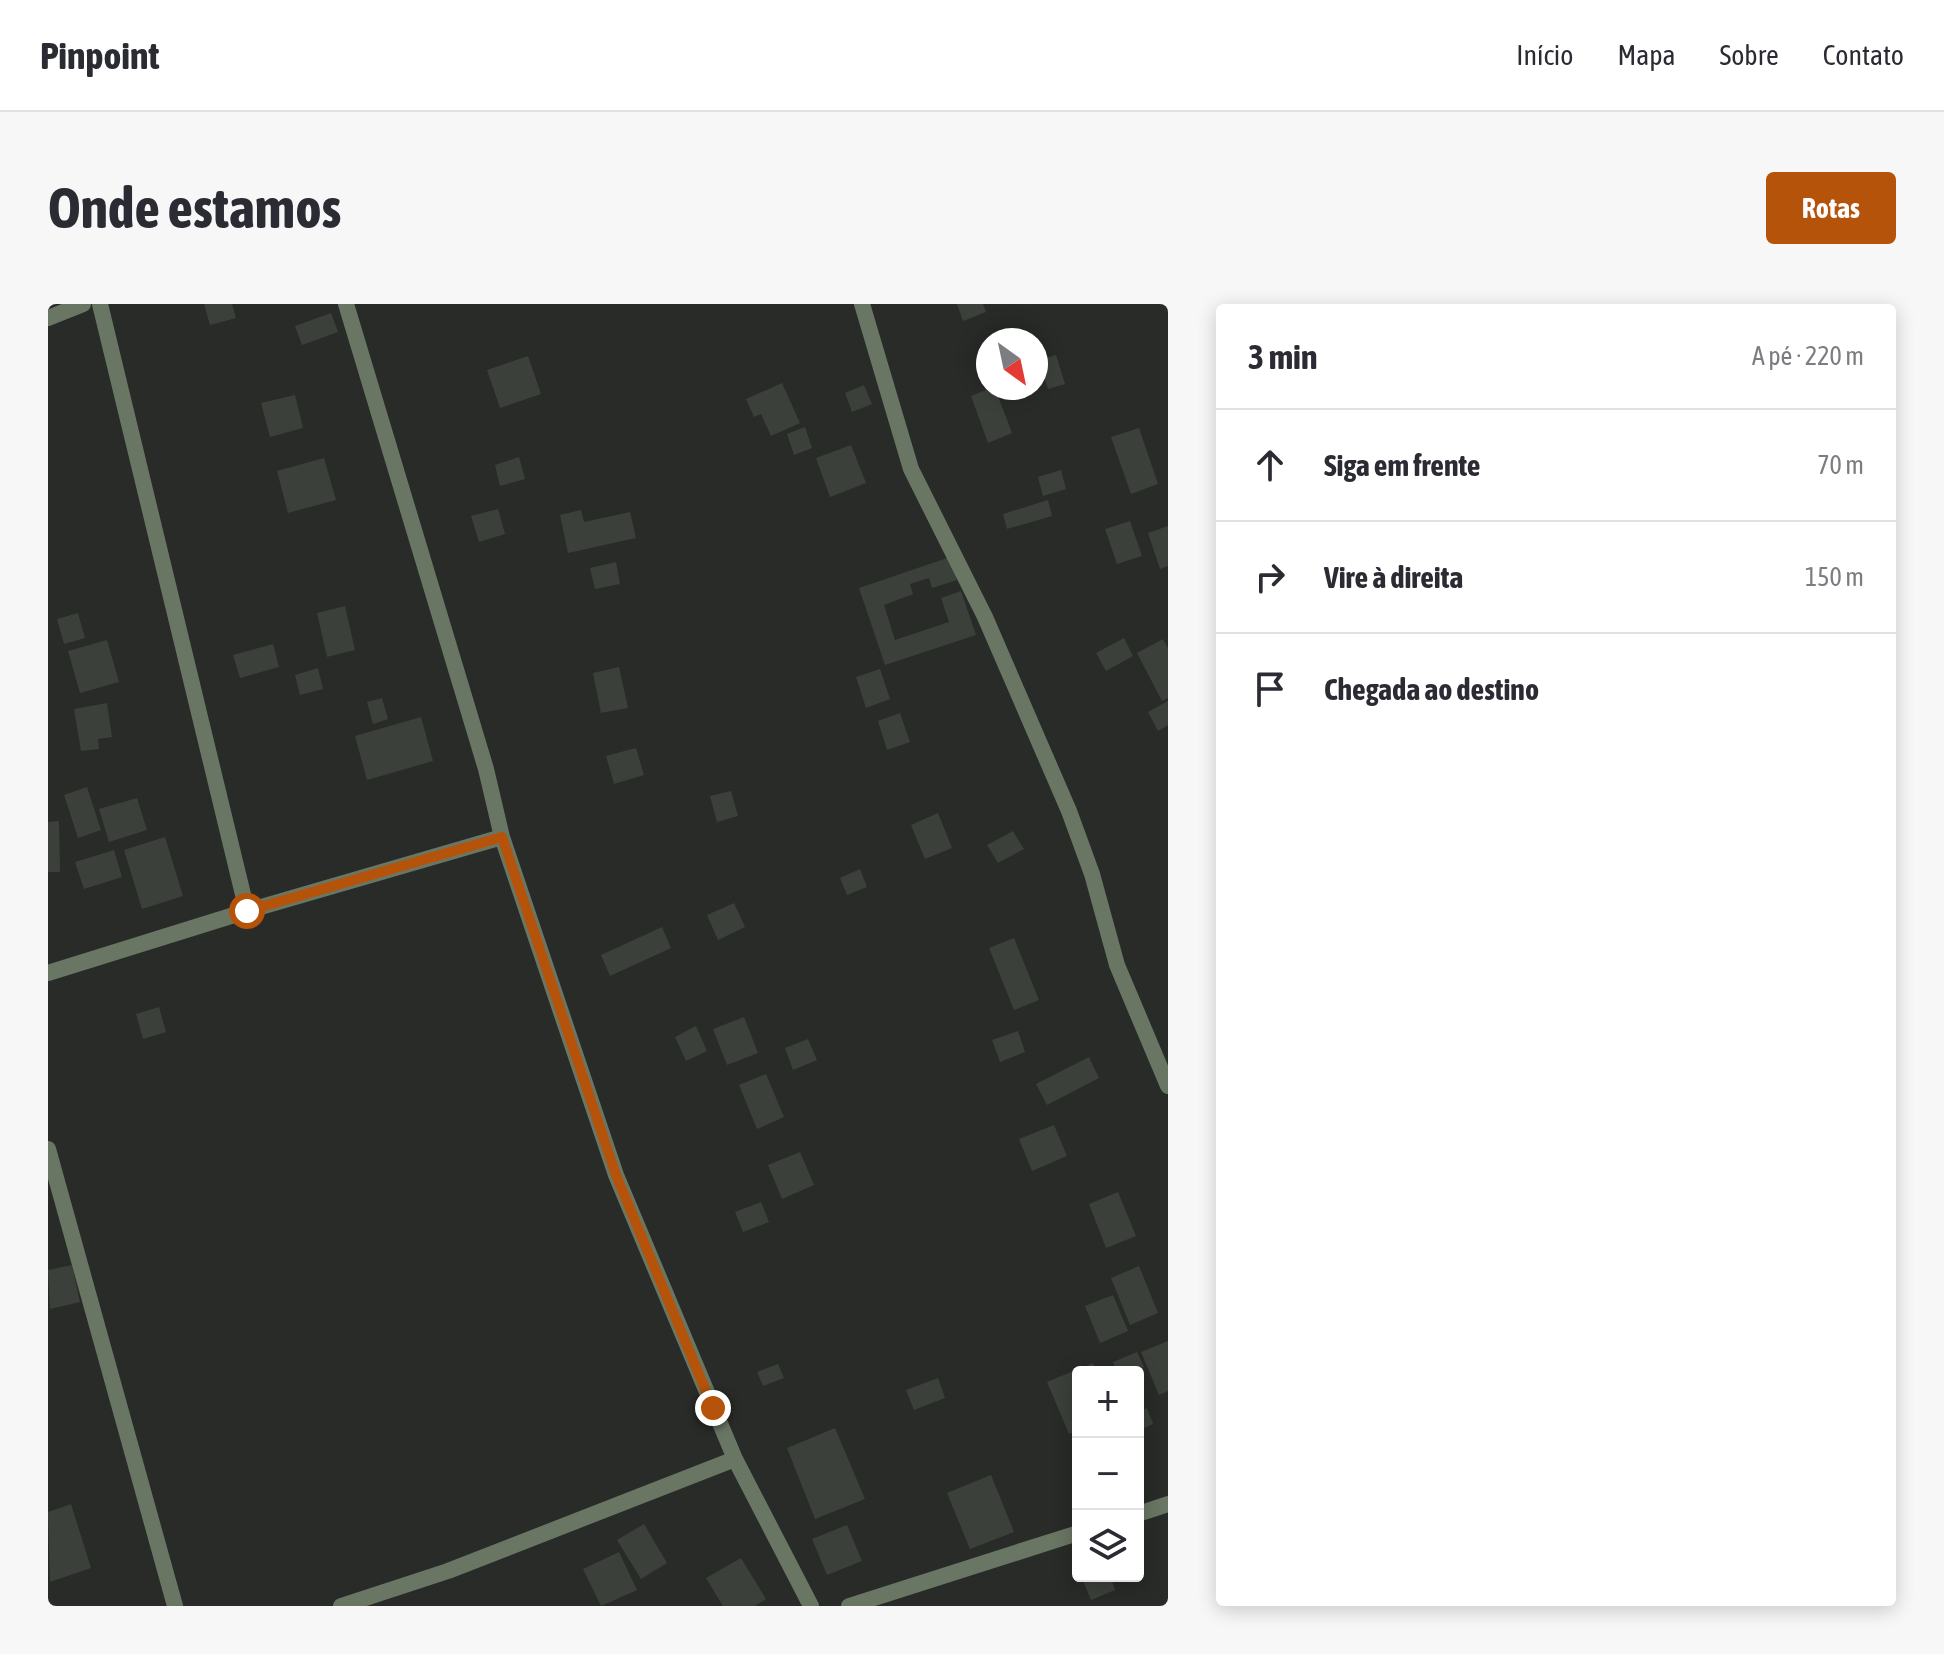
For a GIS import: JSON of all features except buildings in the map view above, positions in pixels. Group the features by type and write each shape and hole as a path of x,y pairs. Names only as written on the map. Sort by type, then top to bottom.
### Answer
{"street":[{"path":"48,318 83,304"},
{"path":"100,304 247,911"},
{"path":"346,304 486,769 502,837 616,1175 735,1459 811,1606"},
{"path":"862,304 911,469 985,617 1069,811 1092,874 1117,965 1168,1086"},
{"path":"48,973 502,837"},
{"path":"48,1149 175,1606"},
{"path":"341,1606 448,1571 735,1459"},
{"path":"1144,1512 1168,1504"},
{"path":"849,1606 1072,1535"}],"route":[{"path":"247,911 502,837 616,1175 713,1408"}]}
